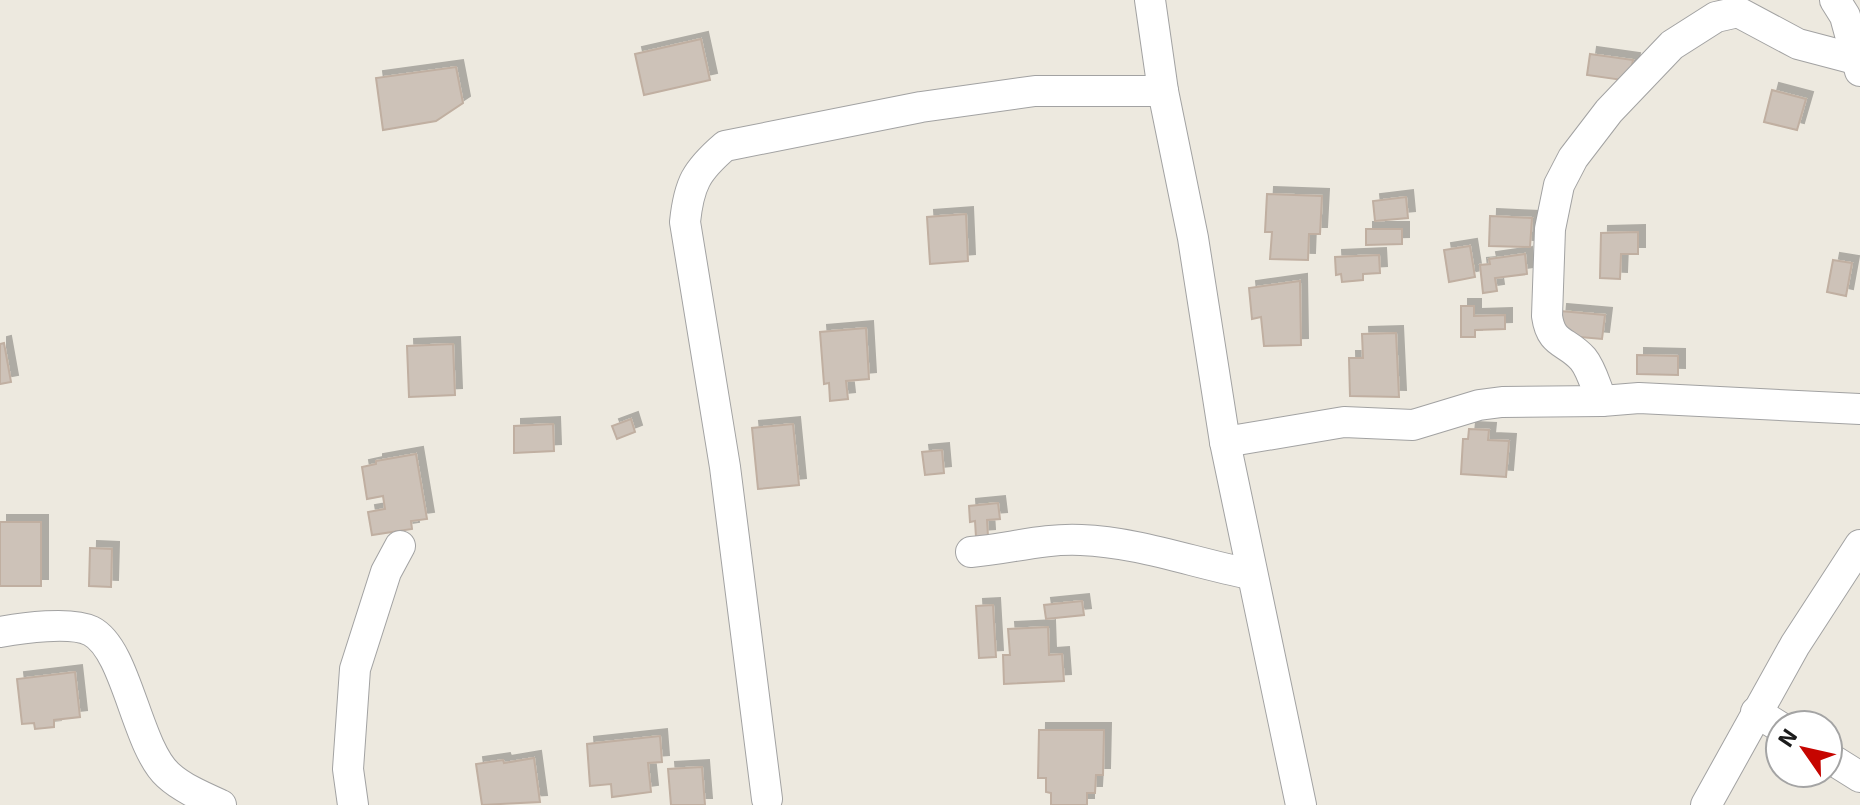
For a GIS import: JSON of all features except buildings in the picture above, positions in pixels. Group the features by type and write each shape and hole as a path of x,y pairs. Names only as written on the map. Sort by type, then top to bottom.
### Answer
{"street":[{"path":"1150,0 1163,91 1193,238 1225,442 1250,574 1301,805"},
{"path":"1835,0 1845,16 1858,65"},
{"path":"1602,401 1584,361 1554,338 1547,316 1550,229 1559,185 1573,158 1609,111 1672,45 1716,17 1732,12 1745,14 1798,44 1858,65"},
{"path":"767,799 729,497 685,222 694,178 705,163 725,146 921,107 1035,91 1163,91"},
{"path":"1225,442 1334,423 1413,425 1479,405 1502,402 1639,398 1860,409"},
{"path":"971,552 1047,540 1083,540 1116,543 1250,574"},
{"path":"1772,709 1795,645 1860,545"},
{"path":"353,805 348,769 355,669 386,572 400,546"},
{"path":"0,632 73,627 92,631 100,638 124,681 153,756 167,774 221,805"},
{"path":"1706,805 1764,725"}]}
